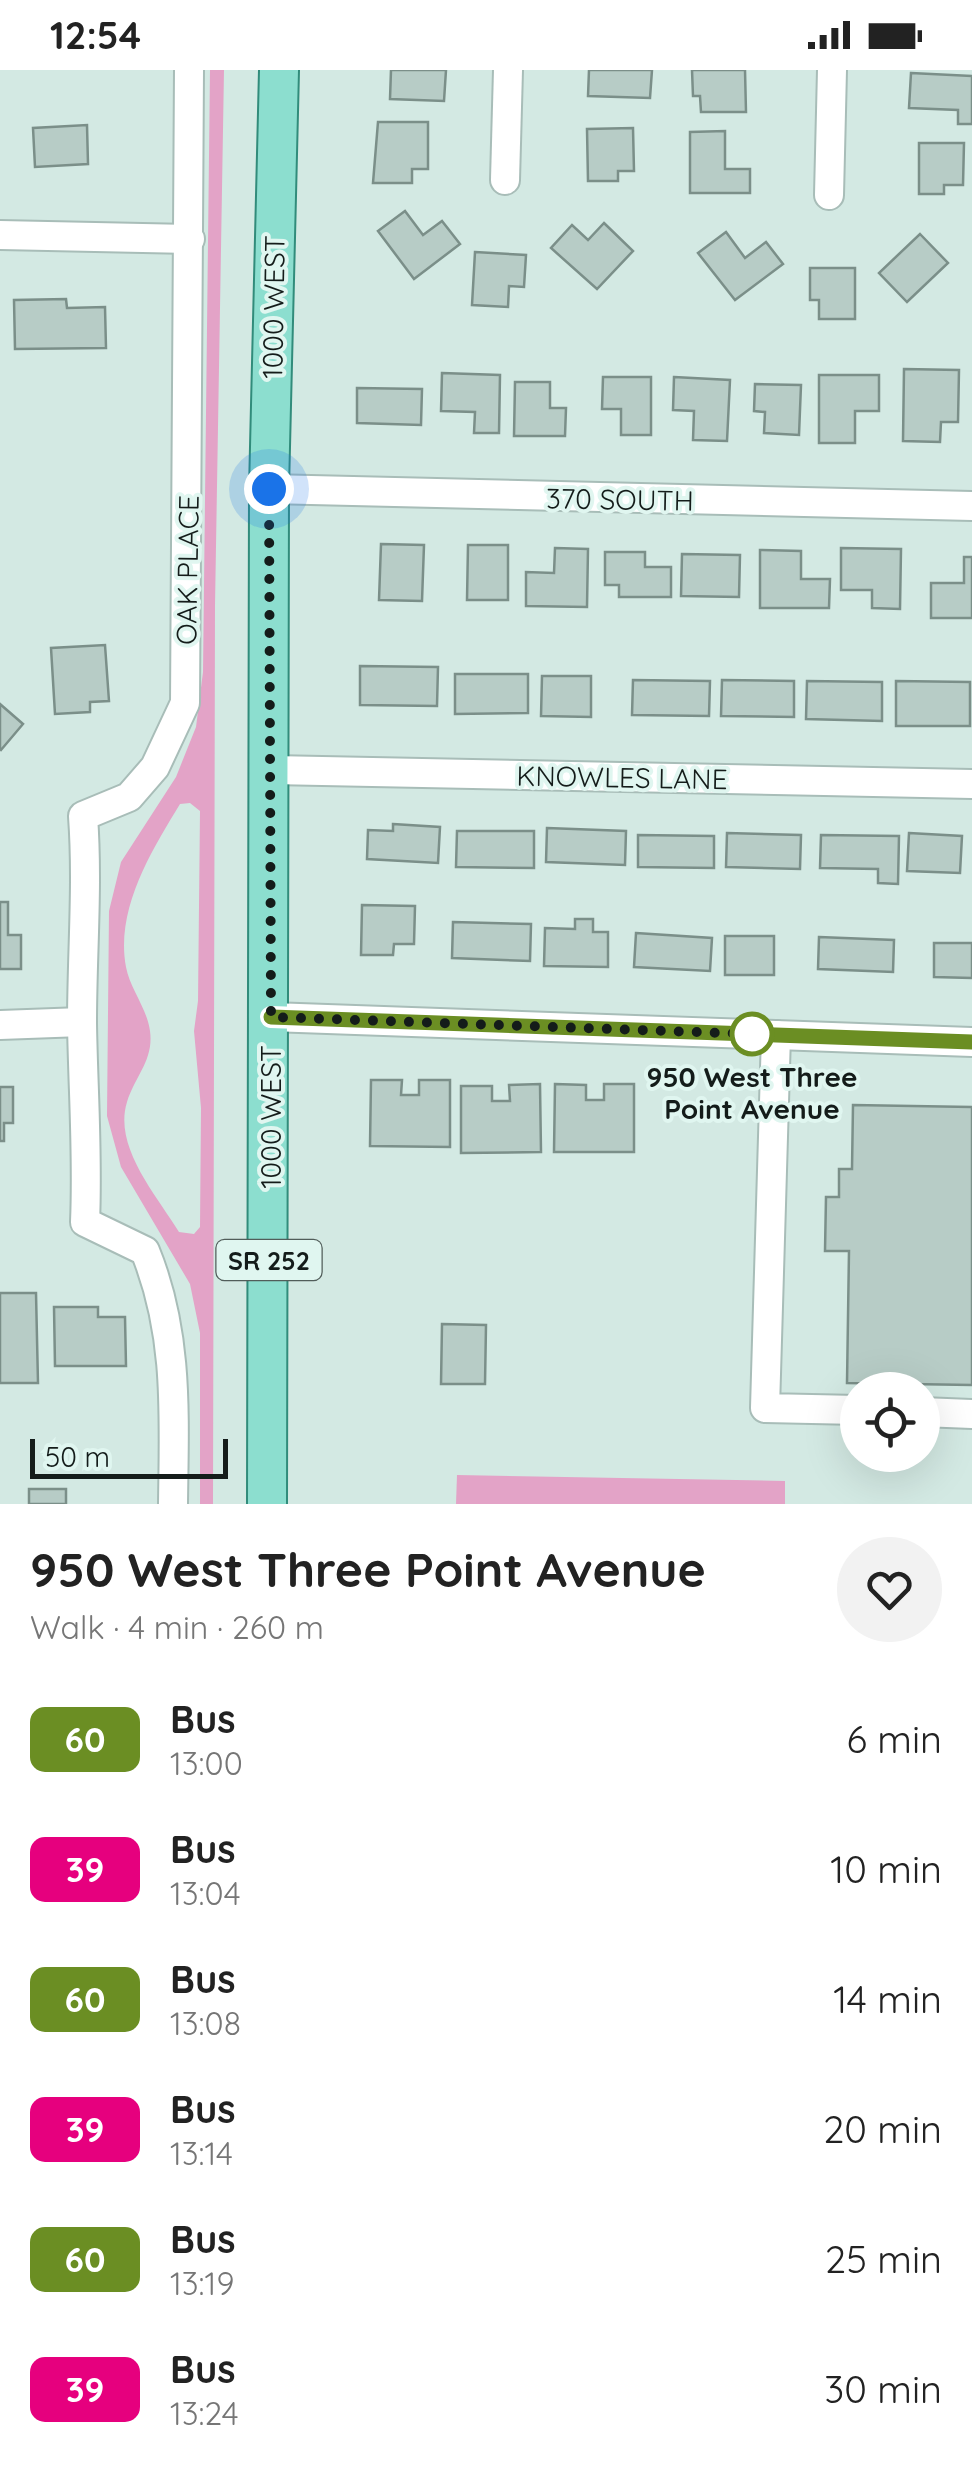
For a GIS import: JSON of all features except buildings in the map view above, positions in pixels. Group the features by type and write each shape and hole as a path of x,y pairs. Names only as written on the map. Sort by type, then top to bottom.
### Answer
{"main road":[{"name":"1000 WEST","path":"267,1504 272,770 269,489 279,70"}],"street":[{"name":"OAK PLACE","path":"82,1022 88,876 84,816 129,797 155,767 186,703 189,70"},
{"path":"505,180 508,70"},
{"path":"829,196 832,70"},
{"path":"0,235 190,239"},
{"name":"370 SOUTH","path":"269,489 972,506"},
{"name":"KNOWLES LANE","path":"272,770 972,784"},
{"path":"271,1017 972,1042"},
{"path":"0,1025 82,1022 88,1141 85,1222 145,1250 162,1292 174,1352 173,1504"},
{"path":"776,1035 765,1408 840,1410"},
{"path":"940,1413 972,1414"}],"shaded area":[{"path":"210,70 224,70 215,606 213,1504 200,1504 200,1333 190,1284 121,1167 107,1116 109,911 121,862 176,777 196,727 203,672","holes":["190,803 200,811 198,1001 194,1031 201,1108 200,1227 194,1234 179,1232 149,1187 126,1136 127,1102 147,1059 150,1031 128,975 124,945 131,902 158,841 180,804"]},
{"path":"457,1475 785,1481 785,1504 456,1504"}],"bus line":[{"name":"60","path":"271,1017 972,1042"}],"place":[{"name":"950 West Three Point Avenue","path":"752,1034"}],"route":[{"path":"269,489 271,1017 752,1034"}]}
